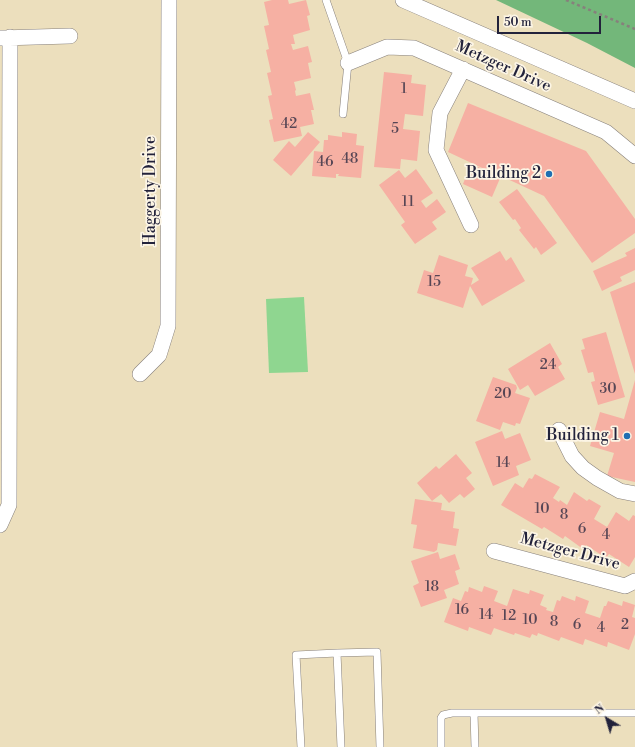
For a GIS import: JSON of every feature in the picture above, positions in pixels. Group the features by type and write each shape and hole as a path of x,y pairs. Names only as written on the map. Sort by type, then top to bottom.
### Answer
{"street":[{"name":"Haggerty Drive","path":"140,374 159,355 168,326 169,0"},
{"path":"403,0 635,101"},
{"path":"0,525 9,505 5,347 5,38 70,36"},
{"name":"Metzger Drive","path":"348,63 387,47 414,48 606,132 635,156"},
{"path":"463,69 440,113 436,150 471,225"},
{"path":"559,430 572,456 583,468 620,491 635,494"},
{"name":"Metzger Drive","path":"494,551 625,586 635,581"}],"lane":[{"path":"326,0 348,63 343,114"},
{"path":"300,747 296,655 376,652 380,747"},
{"path":"337,653 341,747"},
{"path":"441,747 441,718 443,715 452,713 635,713"},
{"path":"474,713 475,747"}],"path":[{"path":"566,0 635,29"}],"green space":[{"path":"496,0 635,0 635,68 587,43"},
{"path":"304,297 308,372 269,373 266,299"}],"building":[{"path":"272,0 288,0 289,4 306,0 310,15 307,16 310,30 293,35 295,44 291,44 293,50 308,46 312,62 308,63 311,78 294,82 296,96 310,93 314,110 311,110 314,124 300,127 302,136 274,142 269,120 273,119 268,96 272,95 267,73 271,72 266,50 269,49 264,26 269,25 264,2"},
{"path":"384,72 412,75 411,83 426,85 423,116 405,114 403,129 420,131 417,161 401,159 400,169 374,167"},
{"name":"Building 2","path":"468,103 586,151 635,219 635,233 592,263 544,196 501,176 492,197 463,184 471,164 495,174 448,152"},
{"path":"308,132 320,142 291,176 273,160 289,141 295,147"},
{"path":"342,132 357,134 356,145 364,146 361,178 338,176 339,174 336,174 336,178 312,176 314,151 323,152 324,140 328,140 328,135 342,137"},
{"path":"416,169 433,193 421,201 426,208 437,199 446,212 432,222 437,229 415,244 401,225 405,222 379,185 399,170 405,178"},
{"path":"517,189 557,243 541,255 536,247 534,249 519,230 521,228 515,219 513,220 499,202"},
{"path":"635,248 635,270 620,277 622,281 602,291 593,271 627,256 625,253"},
{"path":"500,251 506,261 511,257 525,281 482,306 470,286 463,308 417,293 424,270 433,273 439,255 468,265 465,276 473,278 471,285 479,280 471,268"},
{"path":"635,282 635,374 610,292"},
{"path":"606,332 625,397 598,405 591,382 595,381 593,372 588,373 581,350 585,349 582,339"},
{"path":"550,343 562,364 558,367 565,379 535,396 528,385 520,390 508,369"},
{"path":"493,377 516,385 517,388 515,393 530,398 520,424 516,423 515,426 503,422 500,430 476,421"},
{"name":"Building 1","path":"635,380 635,482 607,476 614,453 590,446 600,412 624,419"},
{"path":"502,431 505,439 520,433 531,460 516,466 519,475 493,486 475,442"},
{"path":"456,454 472,473 466,478 475,489 464,498 460,494 449,503 441,494 432,501 417,483 436,466 439,469"},
{"path":"535,474 560,487 553,498 559,502 560,500 567,505 574,492 587,501 589,499 601,506 594,519 607,527 616,512 629,521 633,515 635,516 635,557 629,567 609,554 606,558 586,545 583,549 565,536 563,539 544,527 542,529 501,505 515,483 523,488 529,478 532,479"},
{"path":"415,499 442,503 441,510 455,512 453,528 459,529 456,546 438,543 437,550 434,552 413,548 417,525 411,524"},
{"path":"438,552 440,559 455,554 460,569 455,571 459,584 444,590 447,598 421,607 413,586 419,583 411,561"},
{"path":"484,586 498,591 494,601 507,606 513,589 529,594 530,590 544,595 540,605 547,608 546,610 553,612 557,600 560,601 562,596 575,601 576,596 589,601 585,613 600,618 604,606 606,606 608,601 622,606 623,601 635,605 632,617 635,618 635,634 629,650 608,642 607,647 585,639 583,645 561,637 559,641 538,633 537,636 532,634 530,638 515,633 514,635 494,628 491,635 469,627 468,631 444,622 453,598 461,601 465,591 468,592 469,587 482,592"}],"place":[{"name":"Building 2","path":"549,174"},
{"name":"Building 1","path":"627,436"}]}
